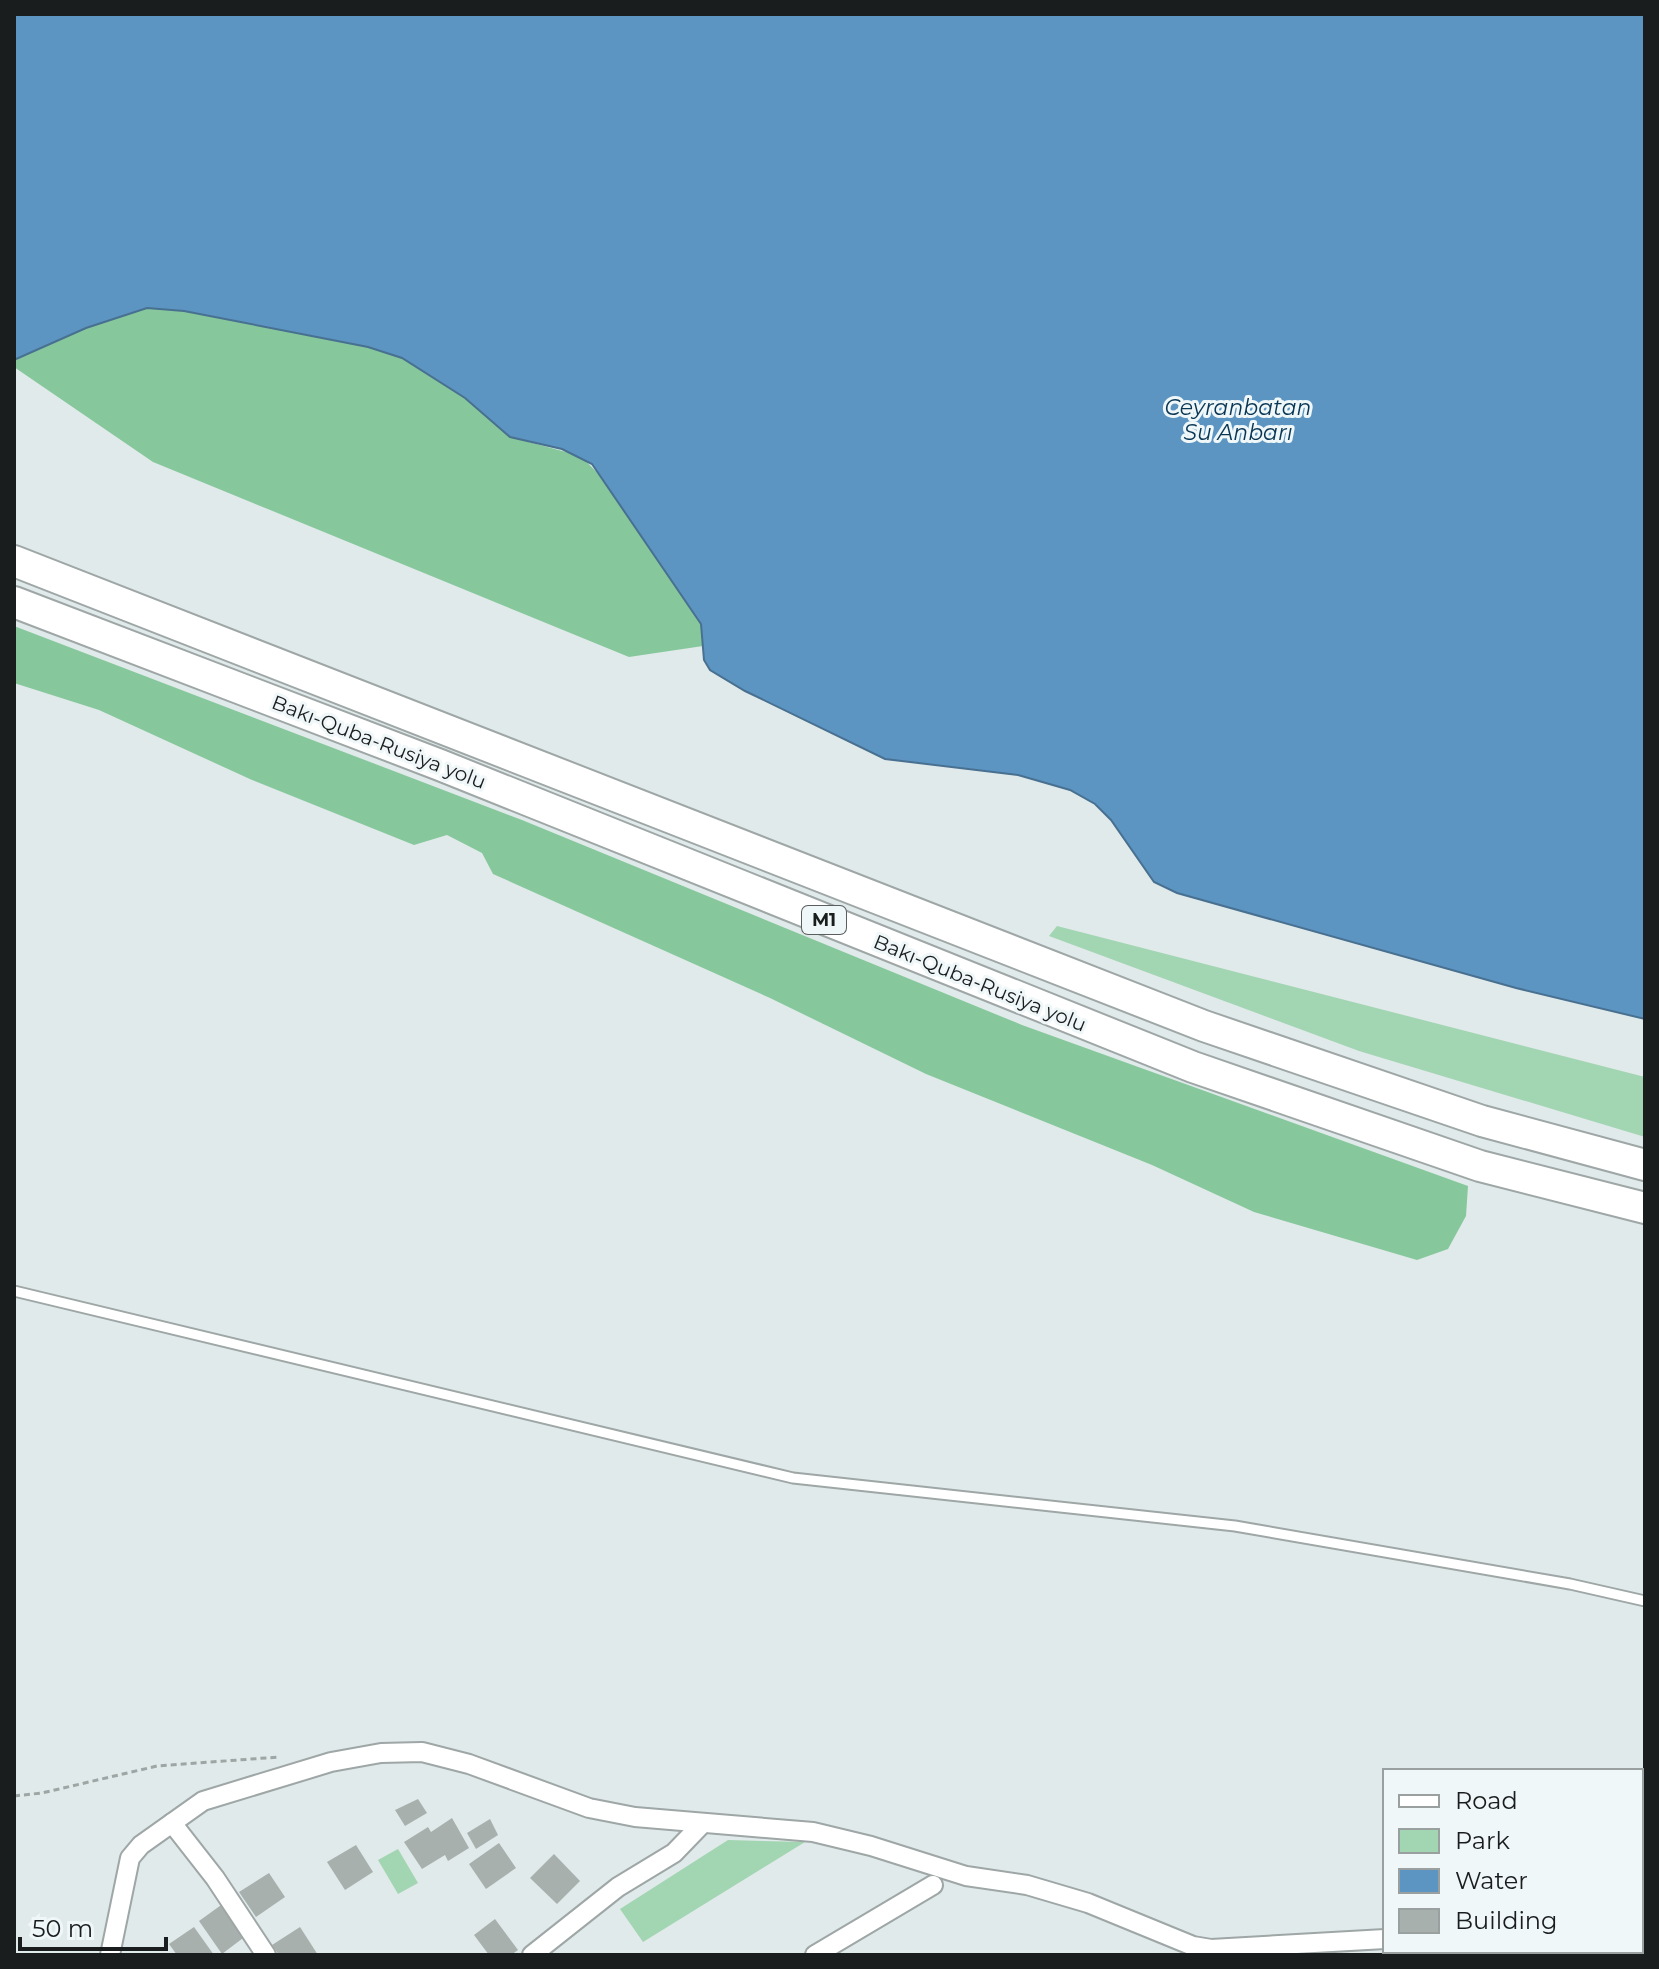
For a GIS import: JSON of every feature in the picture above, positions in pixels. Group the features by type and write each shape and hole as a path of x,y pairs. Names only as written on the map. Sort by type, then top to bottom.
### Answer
{"highway":[{"name":"Bakı-Quba-Rusiya yolu","path":"14,561 1204,1026 1482,1121 1645,1165"},
{"name":"Bakı-Quba-Rusiya yolu","path":"14,602 440,765 1193,1067 1480,1166 1645,1208"}],"street":[{"path":"110,1955 130,1858 141,1845 203,1801 316,1766 381,1753 422,1752 469,1764 589,1808 702,1824 813,1832 871,1846 966,1876 1027,1885 1088,1903 1189,1951 1383,1939"},
{"path":"172,1823 215,1878 266,1955"},
{"path":"532,1955 618,1887 674,1853 702,1824"},
{"path":"815,1955 933,1885"}],"lane":[{"path":"14,1291 793,1478 1235,1526 1570,1584 1645,1601"}],"path":[{"path":"14,1796 42,1793 157,1766 281,1757"}],"green space":[{"path":"147,308 184,311 368,347 402,358 465,398 510,437 581,456 609,485 701,624 703,646 629,657 153,462 14,367 14,360 86,328"},
{"path":"14,626 522,820 1022,1025 1468,1186 1466,1216 1448,1249 1417,1260 1254,1212 1152,1165 926,1074 770,998 493,874 482,853 447,835 414,845 252,780 99,710 14,683"},
{"path":"1057,926 1645,1077 1645,1137 1359,1051 1049,936"},
{"path":"728,1840 805,1842 643,1942 620,1909"},
{"path":"398,1849 418,1883 398,1894 378,1860"}],"water":[{"name":"Ceyranbatan Su Anbarı","path":"14,14 1645,14 1645,1019 1516,988 1177,893 1154,882 1111,820 1095,804 1070,790 1018,775 885,759 745,691 710,670 704,660 701,624 592,464 562,449 510,437 465,398 402,358 368,347 184,311 147,308 86,328 14,360"}],"building":[{"path":"418,1799 427,1813 405,1826 395,1810"},
{"path":"452,1818 469,1848 448,1861 445,1855 422,1869 404,1842 428,1827 431,1832"},
{"path":"490,1819 498,1835 476,1849 467,1833"},
{"path":"499,1843 516,1868 486,1889 469,1864"},
{"path":"356,1845 373,1872 345,1890 327,1862"},
{"path":"554,1854 580,1881 557,1904 530,1878"},
{"path":"269,1873 285,1897 256,1917 239,1892"},
{"path":"224,1903 247,1935 222,1954 199,1921"},
{"path":"495,1919 518,1950 511,1955 489,1955 474,1935"},
{"path":"194,1927 214,1955 177,1955 169,1944"},
{"path":"300,1927 318,1955 279,1955 272,1945"}]}
